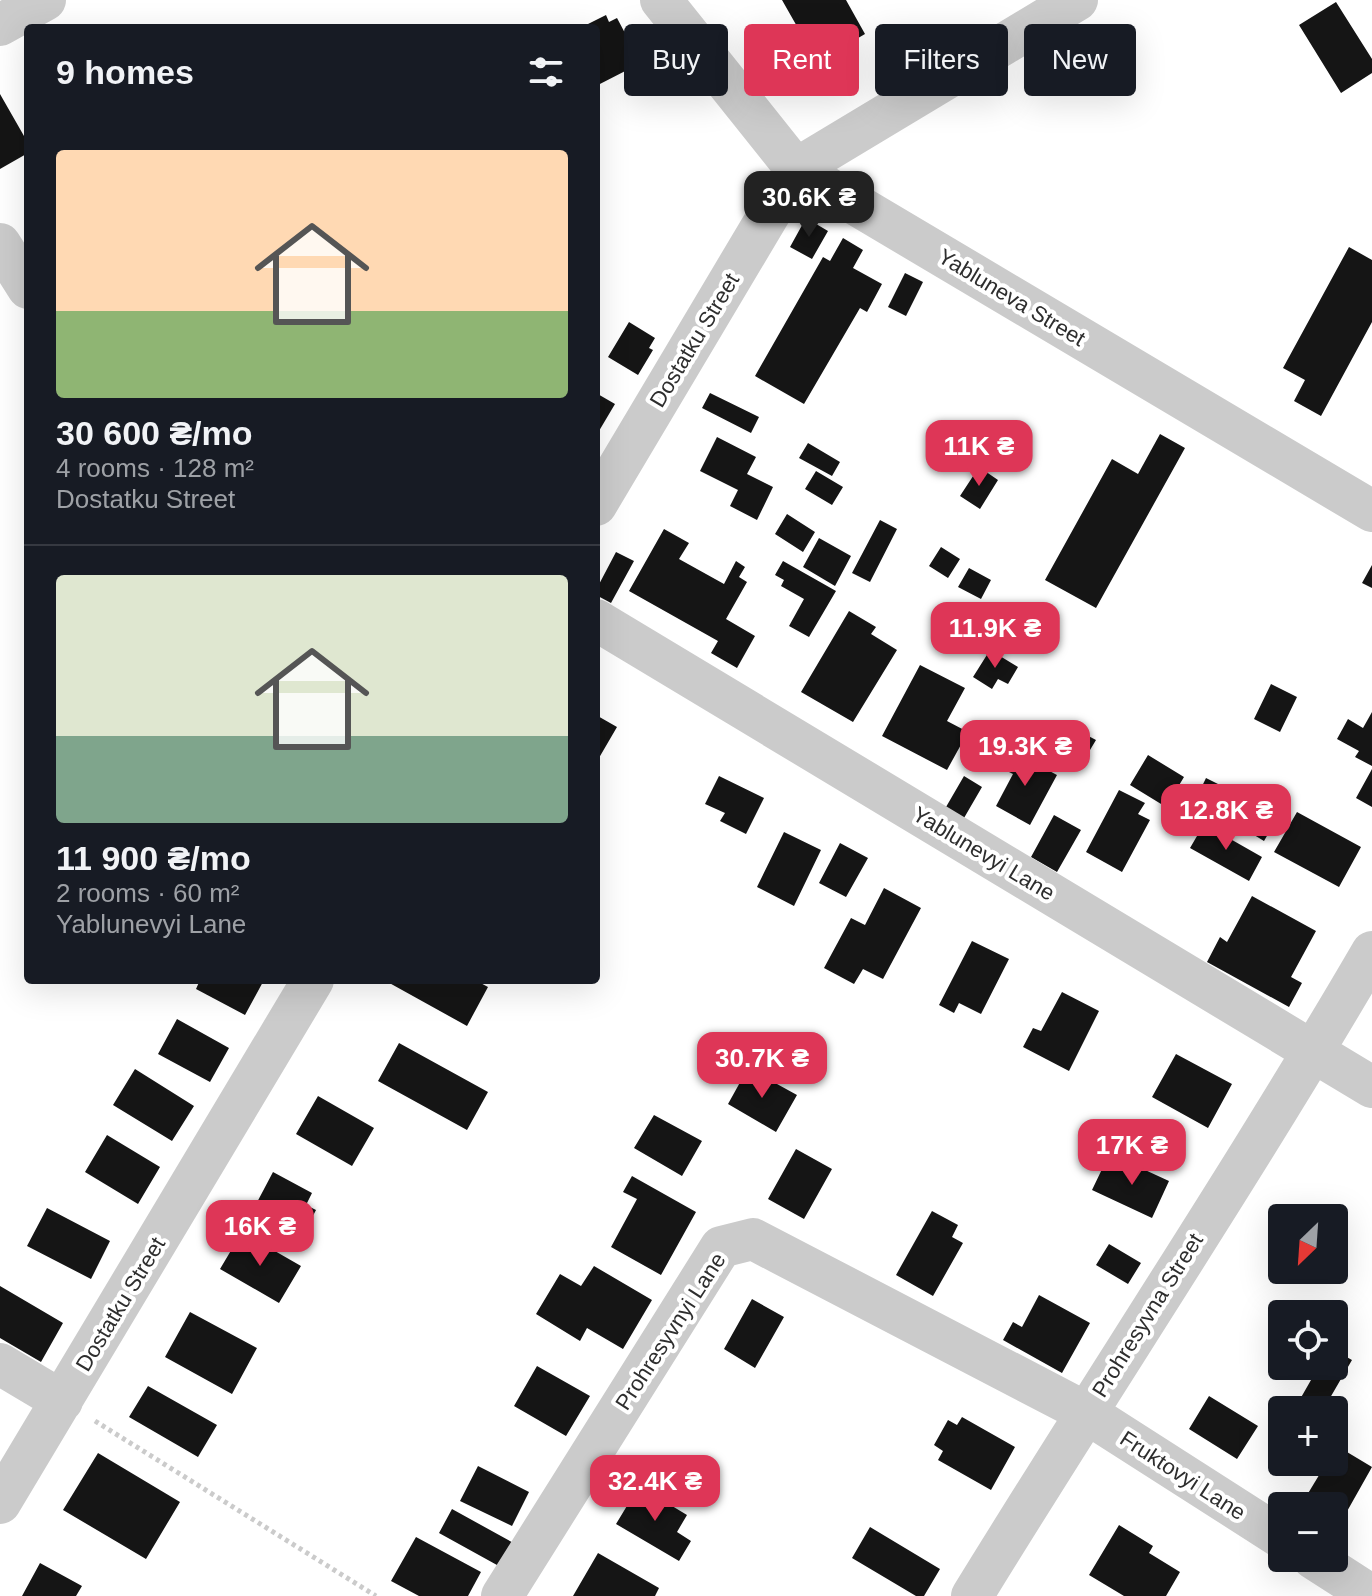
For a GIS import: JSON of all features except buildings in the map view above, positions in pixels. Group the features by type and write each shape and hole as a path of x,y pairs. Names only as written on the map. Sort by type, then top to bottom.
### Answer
{"street":[{"path":"0,25 45,0"},
{"name":"Yabluneva Street","path":"661,0 796,169 1372,511"},
{"name":"Dostatku Street","path":"600,498 796,169 1077,0"},
{"path":"0,244 24,282"},
{"name":"Yablunevyi Lane","path":"600,622 1372,1087"},
{"name":"Prohresyvna Street","path":"972,1596 1314,1052 1372,952"},
{"name":"Dostatku Street","path":"0,1503 311,984"},
{"name":"Prohresyvnyi Lane","path":"502,1596 721,1247 753,1239 1085,1412"},
{"path":"0,1364 62,1401"},
{"name":"Fruktovyi Lane","path":"1085,1412 1268,1529"},
{"path":"1335,1572 1372,1596"}],"path":[{"path":"62,1401 376,1596"}]}
